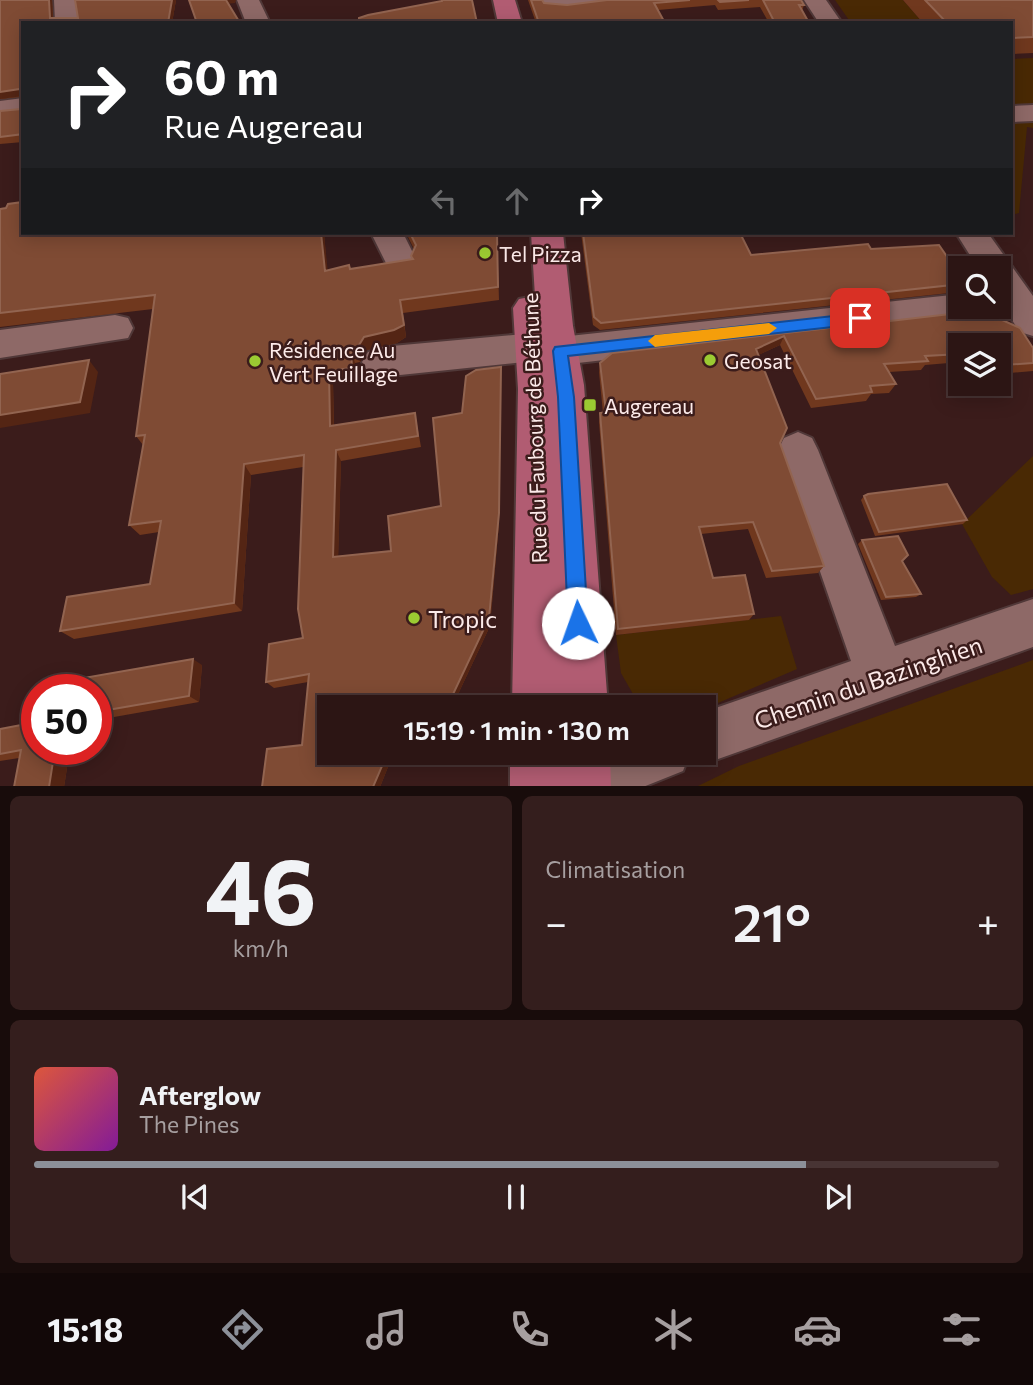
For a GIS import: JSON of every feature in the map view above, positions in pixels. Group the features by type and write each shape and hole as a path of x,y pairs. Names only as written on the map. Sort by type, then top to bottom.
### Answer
{"main road":[{"name":"Rue du Faubourg de Béthune","path":"527,235 547,349 566,397 581,695"},
{"name":"Rue du Faubourg de Béthune","path":"538,695 538,478 547,349 555,326 547,235"},
{"path":"553,765 571,779"}],"street":[{"path":"65,0 67,21"},
{"path":"248,0 257,21"},
{"path":"501,10 598,0"},
{"path":"815,0 830,21"},
{"path":"0,108 21,106"},
{"path":"1013,114 1033,113"},
{"path":"973,235 987,256"},
{"path":"381,362 547,349 948,308"},
{"path":"0,344 115,328"},
{"path":"798,450 882,677"},
{"name":"Chemin du Bazinghien","path":"716,734 1033,624"},
{"path":"571,779 619,765"}],"shaded area":[{"path":"835,0 903,0 921,21 850,21"},
{"path":"1033,58 1033,104 1013,106 1013,59"},
{"path":"1033,121 1033,128 1027,127 1019,213 1013,215 1013,122"},
{"path":"1033,456 1033,589 1011,595 992,577 962,524"},
{"path":"781,616 797,669 716,704 716,695 635,695 621,673 616,635"},
{"path":"1033,660 1033,786 698,786 739,766"}],"building":[{"path":"0,0 49,0 50,18 78,18 75,0 172,0 168,21 21,21 21,109 20,89 0,92"},
{"path":"189,0 226,0 239,21 196,21"},
{"path":"472,0 477,21 359,21 359,18 368,15 442,1"},
{"path":"531,0 567,5 607,0 690,0 654,3 664,21 538,21"},
{"path":"718,0 749,0 720,2"},
{"path":"763,0 801,0 804,5 799,5 808,21 774,21"},
{"path":"925,0 1033,0 1033,37 1013,38 1013,21 945,21"},
{"path":"21,109 21,134 0,137 0,111"},
{"path":"21,202 21,235 321,235 325,271 349,265 350,269 413,259 411,256 416,245 411,235 497,235 498,287 400,300 404,325 364,337 356,350 351,350 352,368 329,371 330,426 415,413 418,436 336,450 333,557 391,551 388,516 441,506 433,418 462,413 466,376 476,370 501,367 499,513 489,618 453,695 317,695 317,765 382,765 373,786 262,786 267,749 302,745 309,674 266,682 269,644 303,638 298,609 304,455 244,464 234,603 60,631 67,597 150,584 161,521 129,525 145,435 136,436 155,295 0,313 0,209 6,208 8,204"},
{"path":"583,235 741,235 751,255 868,244 871,249 939,245 948,258 948,285 601,323 594,317"},
{"path":"948,314 948,319 1000,319 1020,328 1033,348 1033,363 1011,364 1011,333 948,333 948,355 925,356 928,361 884,364 896,384 870,386 872,392 816,399 784,336 756,349 787,428 780,443 824,566 772,571 753,522 699,527 713,578 745,575 754,614 618,629 600,413 606,412 600,363 612,353"},
{"path":"89,360 80,402 0,415 0,374"},
{"path":"947,484 967,520 879,532 864,496 868,494"},
{"path":"898,536 908,555 902,561 921,594 886,597 862,540"},
{"path":"193,659 189,696 112,709 112,674 107,674"},
{"path":"21,725 21,750 0,754 0,729"},
{"path":"21,750 21,765 52,765 49,786 14,786"}],"slow traffic":[{"path":"655,341 769,328"}],"place":[{"name":"Tel Pizza","path":"485,253"},
{"name":"Geosat","path":"710,360"},
{"name":"Résidence Au Vert Feuillage","path":"255,361"},
{"name":"Augereau","path":"590,405"},
{"name":"Tropic","path":"414,618"}],"route":[{"path":"578,623 566,397 560,351 860,318"}]}
